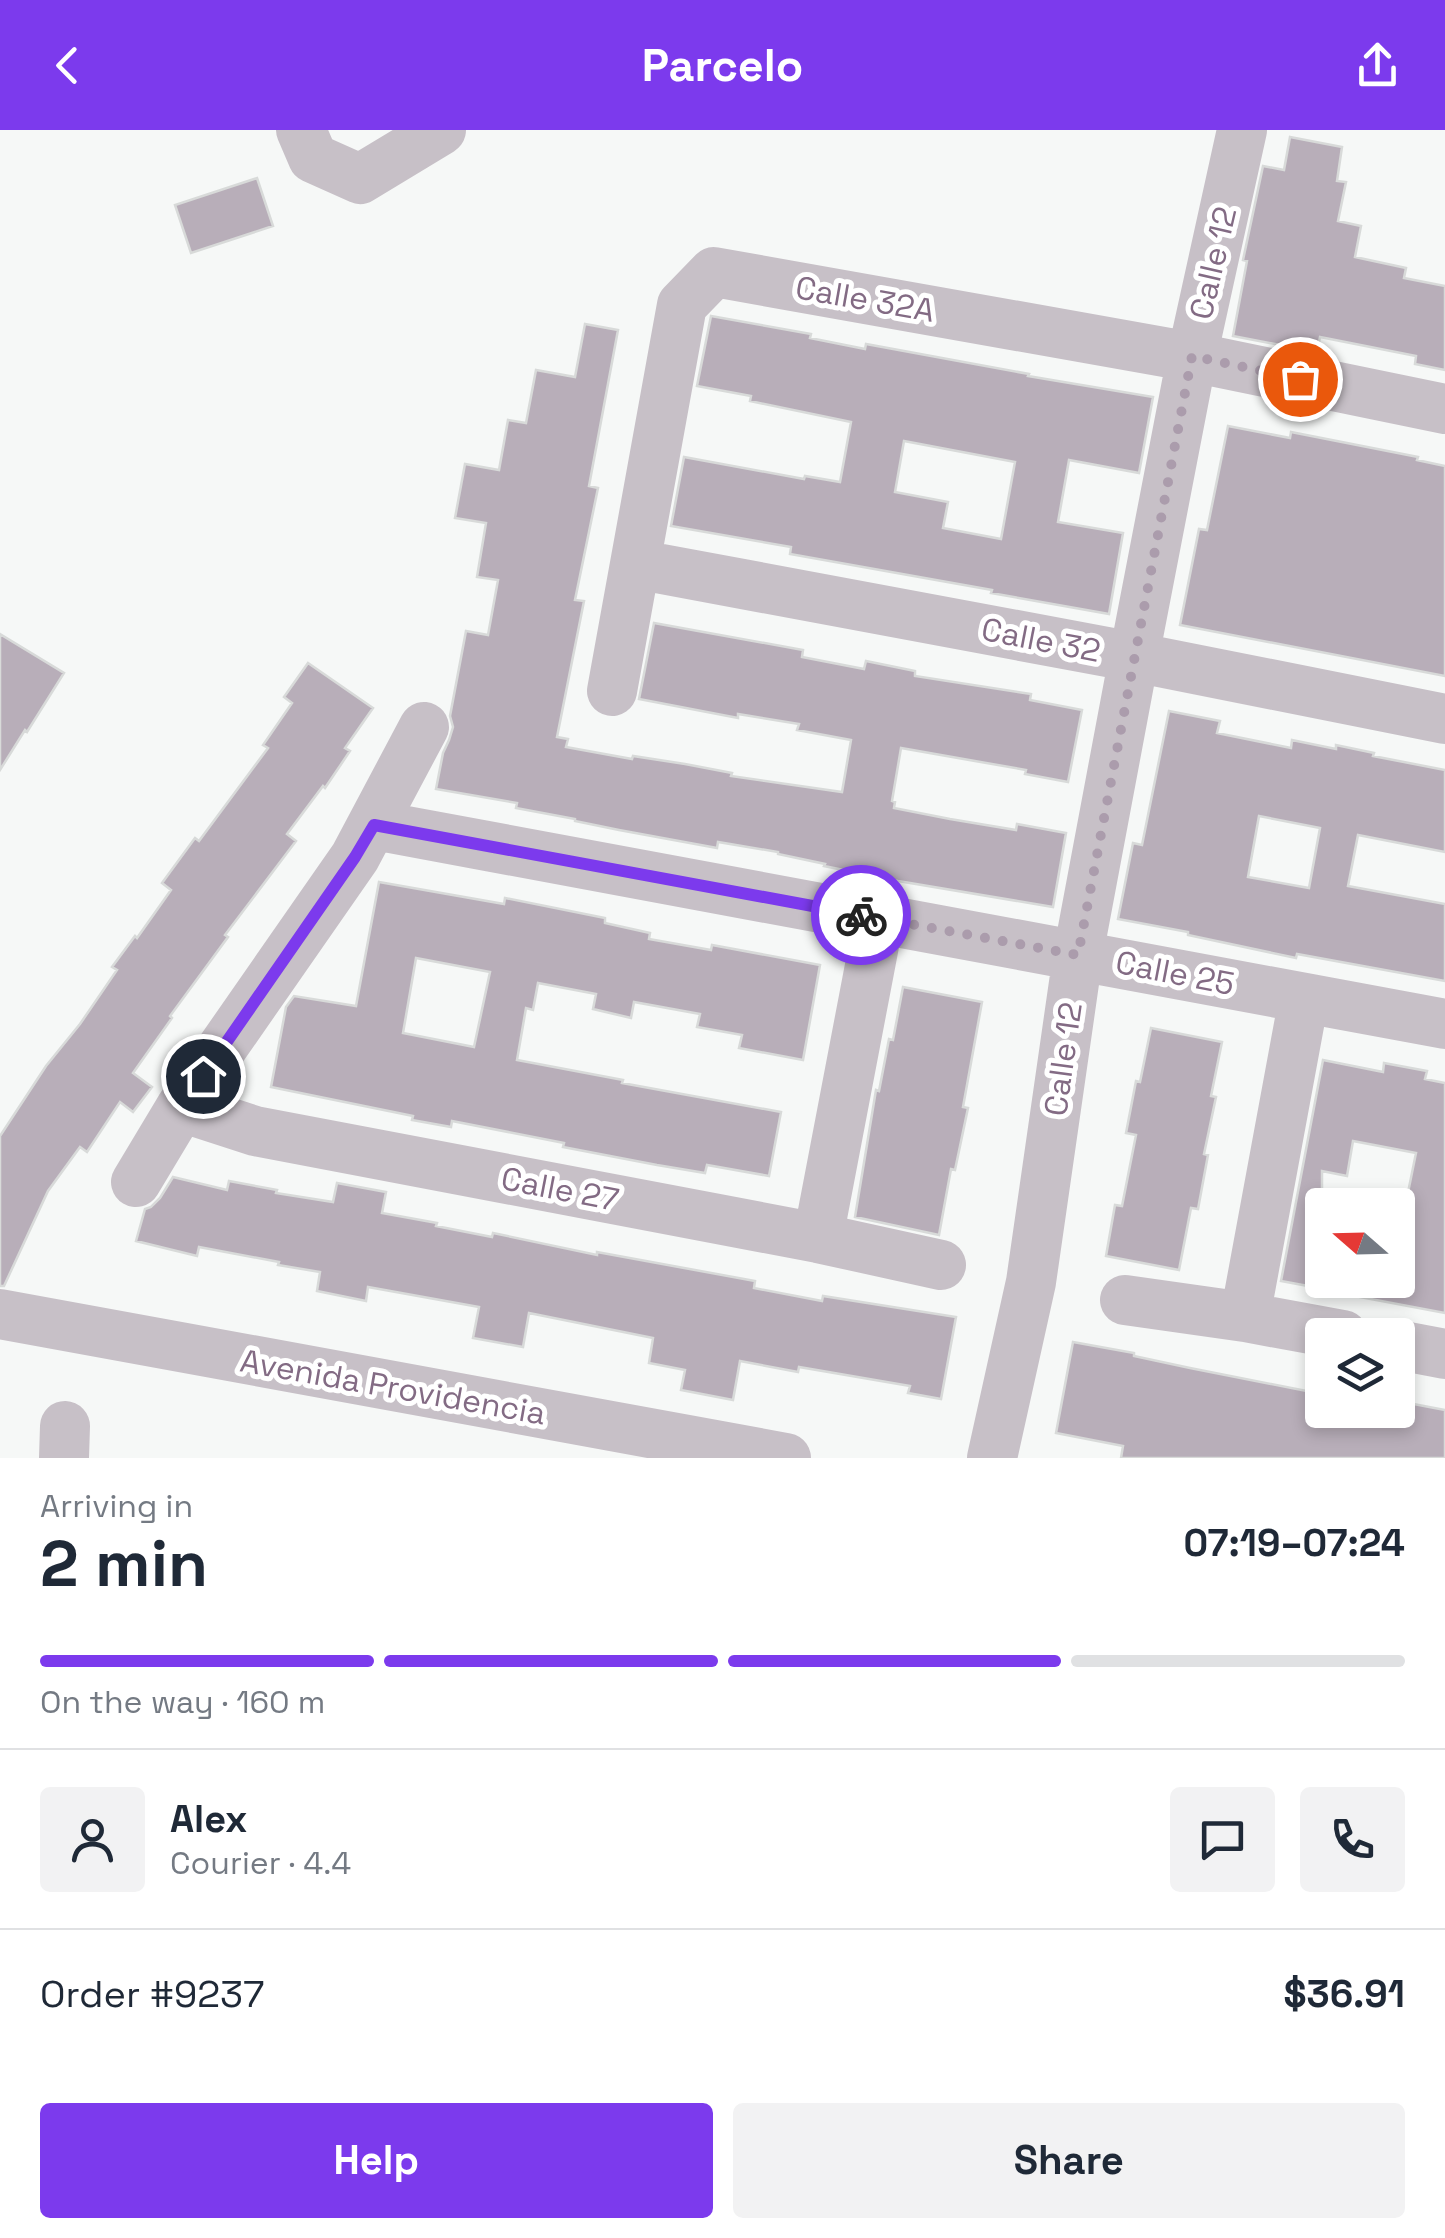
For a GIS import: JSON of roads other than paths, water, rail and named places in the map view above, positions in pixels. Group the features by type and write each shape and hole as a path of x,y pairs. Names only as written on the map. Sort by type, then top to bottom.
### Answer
{"street":[{"path":"301,130 313,158 360,179 442,130"},
{"name":"Calle 12","path":"992,1458 1031,1282 1078,955 1134,657 1192,356 1242,130"},
{"name":"Calle 32A","path":"612,691 682,305 714,272 1192,356 1445,409"},
{"name":"Calle 32","path":"636,564 1445,719"},
{"path":"136,1182 182,1107 355,857 424,727"},
{"name":"Calle 25","path":"374,825 1445,1024"},
{"path":"818,1238 879,919"},
{"path":"1245,1317 1304,998"},
{"name":"Calle 27","path":"182,1107 255,1131 941,1265"},
{"path":"1125,1300 1305,1328"},
{"name":"Avenida Providencia","path":"0,1314 786,1458"},
{"path":"1415,1348 1445,1354"}]}
